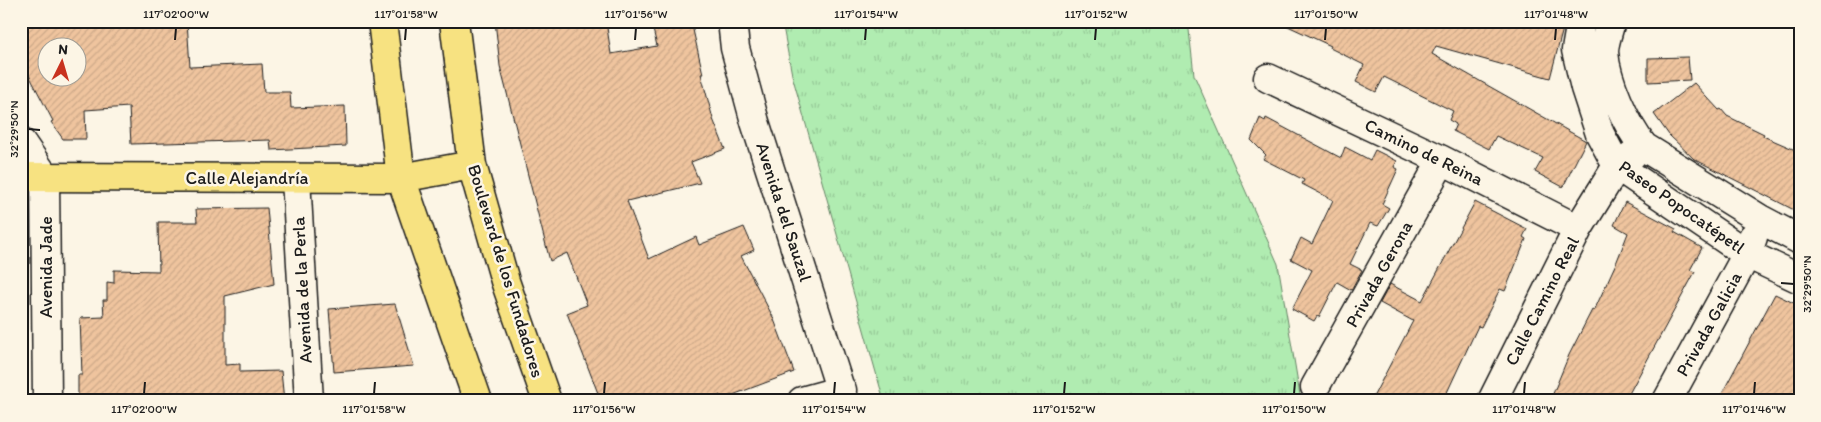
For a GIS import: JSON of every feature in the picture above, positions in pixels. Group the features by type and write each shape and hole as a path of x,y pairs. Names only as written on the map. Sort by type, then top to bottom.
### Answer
{"main road":[{"path":"382,21 400,178 478,401"},
{"name":"Boulevard de los Fundadores","path":"454,21 472,165 505,281 547,401"},
{"name":"Calle Alejandría","path":"33,177 400,178 472,165"}],"street":[{"name":"Avenida del Sauzal","path":"732,21 735,48 755,122 843,395"},
{"name":"Paseo Popocatépetl","path":"1580,21 1576,50 1584,88 1600,134 1618,166 1747,254 1800,279"},
{"name":"Paseo Popocatépetl","path":"1610,21 1604,51 1613,86 1630,130 1644,147 1760,219 1800,240"},
{"name":"Camino de Reina","path":"1268,78 1442,160 1578,229"},
{"path":"21,142 33,177"},
{"path":"1618,166 1644,147"},
{"name":"Privada Gerona","path":"1315,387 1442,160"},
{"name":"Calle Camino Real","path":"1492,401 1578,229 1618,166"},
{"name":"Avenida Jade","path":"33,177 46,401"},
{"name":"Avenida de la Perla","path":"296,179 309,401"},
{"name":"Privada Galicia","path":"1667,401 1747,254 1760,219"},
{"path":"802,401 843,395"}],"green space":[{"path":"782,21 1188,21 1194,75 1278,264 1301,401 884,401 792,75"}],"building":[{"path":"21,21 187,21 190,67 262,64 264,92 290,92 291,108 345,106 346,146 271,150 270,140 131,144 129,107 85,110 86,139 63,139 51,122 53,121 21,60"},
{"path":"495,21 606,21 611,54 657,46 651,21 691,21 703,74 701,74 713,119 725,149 691,162 700,183 627,201 649,259 696,237 699,245 744,227 754,250 741,256 773,317 794,372 722,399 720,395 707,401 601,401 567,313 587,305 567,253 550,261 500,66"},
{"path":"1277,21 1512,21 1523,24 1524,21 1565,21 1550,78 1436,46 1432,54 1586,141 1563,187 1535,172 1543,158 1496,136 1489,149 1453,131 1456,124 1449,120 1453,111 1384,77 1376,92 1356,82 1364,65 1330,48 1331,46"},
{"path":"1688,57 1690,80 1648,82 1648,58"},
{"path":"1694,83 1727,116 1764,134 1763,136 1800,152 1800,213 1694,159 1669,135 1654,114"},
{"path":"1260,118 1265,121 1266,118 1341,158 1345,147 1370,160 1375,150 1397,161 1394,167 1398,169 1382,204 1389,208 1378,226 1370,223 1350,264 1362,270 1351,290 1337,282 1319,317 1317,316 1314,321 1292,309 1312,270 1291,259 1301,238 1312,244 1333,200 1302,184 1304,180 1263,159 1266,155 1251,140"},
{"path":"1475,202 1527,229 1523,237 1526,239 1505,291 1500,289 1481,327 1478,326 1443,401 1371,401 1413,321 1380,303 1390,284 1422,301"},
{"path":"1625,202 1676,229 1674,232 1702,248 1690,270 1695,272 1625,401 1550,401 1569,355 1592,310 1594,311 1628,233 1614,225"},
{"path":"267,208 274,284 225,296 225,365 240,364 240,372 281,371 284,401 78,401 78,375 82,375 80,318 104,317 103,300 107,300 107,282 114,283 114,270 159,271 158,222 197,222 196,209"},
{"path":"1775,294 1800,306 1800,401 1718,401"},
{"path":"395,304 414,366 334,372 329,309"}]}
